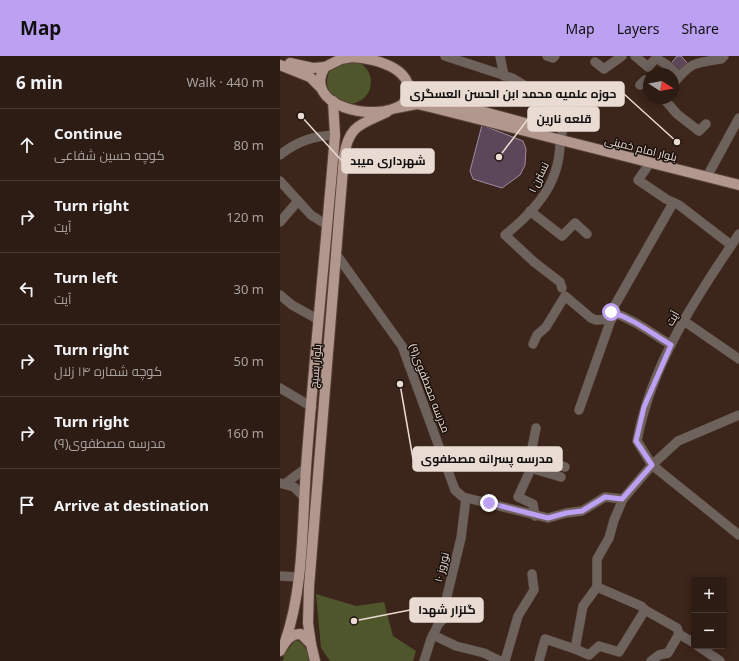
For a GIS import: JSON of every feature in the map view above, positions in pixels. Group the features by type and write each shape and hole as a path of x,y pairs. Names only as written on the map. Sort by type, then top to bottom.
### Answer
{"main road":[{"path":"321,88 321,73 329,64 342,56"},
{"path":"280,60 313,68 352,57 383,60 399,72 407,83 407,97 403,104 392,110 376,113 359,112 342,107 333,101 310,77 280,66"},
{"name":"بلوار امام خمینی","path":"407,83 421,95 650,163 739,179"},
{"name":"بلوار بسیج","path":"281,648 293,611 299,577 306,468 335,135 333,101"},
{"name":"بلوار امام خمینی","path":"392,110 417,104 561,136 709,174 739,185"},
{"name":"بلوار بسیج","path":"316,661 311,644 308,611 344,156 351,132 360,125 392,110"},
{"path":"333,154 342,152 344,156"},
{"path":"293,611 300,617 305,615 308,611"},
{"path":"281,648 296,634 301,634 311,644"}],"street":[{"path":"445,56 504,76"},
{"path":"500,56 504,76"},
{"path":"547,56 553,58 555,56"},
{"path":"595,62 604,69 622,56"},
{"path":"635,56 648,67 656,58 670,68"},
{"path":"679,76 694,63 721,59 724,56"},
{"name":"نسترن ۱","path":"504,76 512,78 568,111 561,136 557,170 544,195 505,235 534,262 560,282 564,292"},
{"path":"670,104 677,114 698,131 706,124"},
{"path":"709,174 739,118"},
{"path":"280,155 303,141 320,136 335,135"},
{"path":"650,163 638,180 698,219 731,246"},
{"path":"280,181 311,215 327,224"},
{"path":"280,222 298,201"},
{"path":"579,410 612,315 673,203"},
{"path":"530,211 562,236 575,223 587,234"},
{"name":"آیت","path":"739,234 684,321 671,345 644,407 636,441 652,465 739,535"},
{"name":"مدرسه مصطفوی(۹)","path":"336,254 402,346 456,490 466,498"},
{"path":"534,344 537,335 546,327 564,292 591,318 602,320 612,315 630,319 638,324 642,329 671,345"},
{"path":"280,295 292,305 319,320"},
{"path":"684,321 739,359"},
{"path":"280,388 312,407"},
{"path":"575,649 583,606 597,586 597,560 609,538 622,499 652,465 678,441 739,415"},
{"path":"536,428 532,448 535,451 532,458 534,462 534,469 561,477"},
{"path":"535,516 533,504 518,497 534,462 538,458 565,467"},
{"path":"283,483 306,468"},
{"path":"283,483 294,487 304,497"},
{"path":"466,498 548,518 566,513 582,511 605,497 622,499"},
{"name":"نوروز ۱۰","path":"424,661 425,655 439,623 445,618 447,596 462,532 466,498"},
{"path":"505,661 518,616 534,590 532,574"},
{"path":"280,576 299,577"},
{"path":"597,586 641,606 645,610 678,628 679,634 668,653 660,655 650,661"},
{"path":"539,661 545,639 575,649 588,658 599,646 619,652 645,610"},
{"path":"679,634 691,641"},
{"path":"433,636 456,646 484,653 500,661"},
{"path":"702,649 720,661"}],"green space":[{"path":"345,60 353,60 358,61 365,66 370,73 370,91 365,98 358,103 345,104 337,101 330,94 327,86 327,78 330,70 337,63"},
{"path":"316,594 356,606 384,602 393,636 416,651 413,661 330,661 321,648"},
{"path":"295,640 306,648 310,661 283,661 284,655"}],"building":[{"path":"677,56 681,56 689,65 679,75 679,68 671,68 669,66"},
{"path":"482,125 523,141 526,149 525,165 520,175 502,188 473,179 470,171"}],"place":[{"name":"شهرداری میبد","path":"301,116"},
{"name":"حوزه علمیه محمد ابن الحسن العسگری","path":"677,142"},
{"name":"قلعه نارین","path":"499,157"},
{"name":"مدرسه پسرانه مصطفوی","path":"400,384"},
{"name":"گلزار شهدا","path":"354,621"}],"route":[{"path":"489,503 523,513 548,518 566,513 582,511 605,497 622,499 652,465 636,441 644,407 671,345 652,333 642,329 638,324 630,319 611,312"}]}
